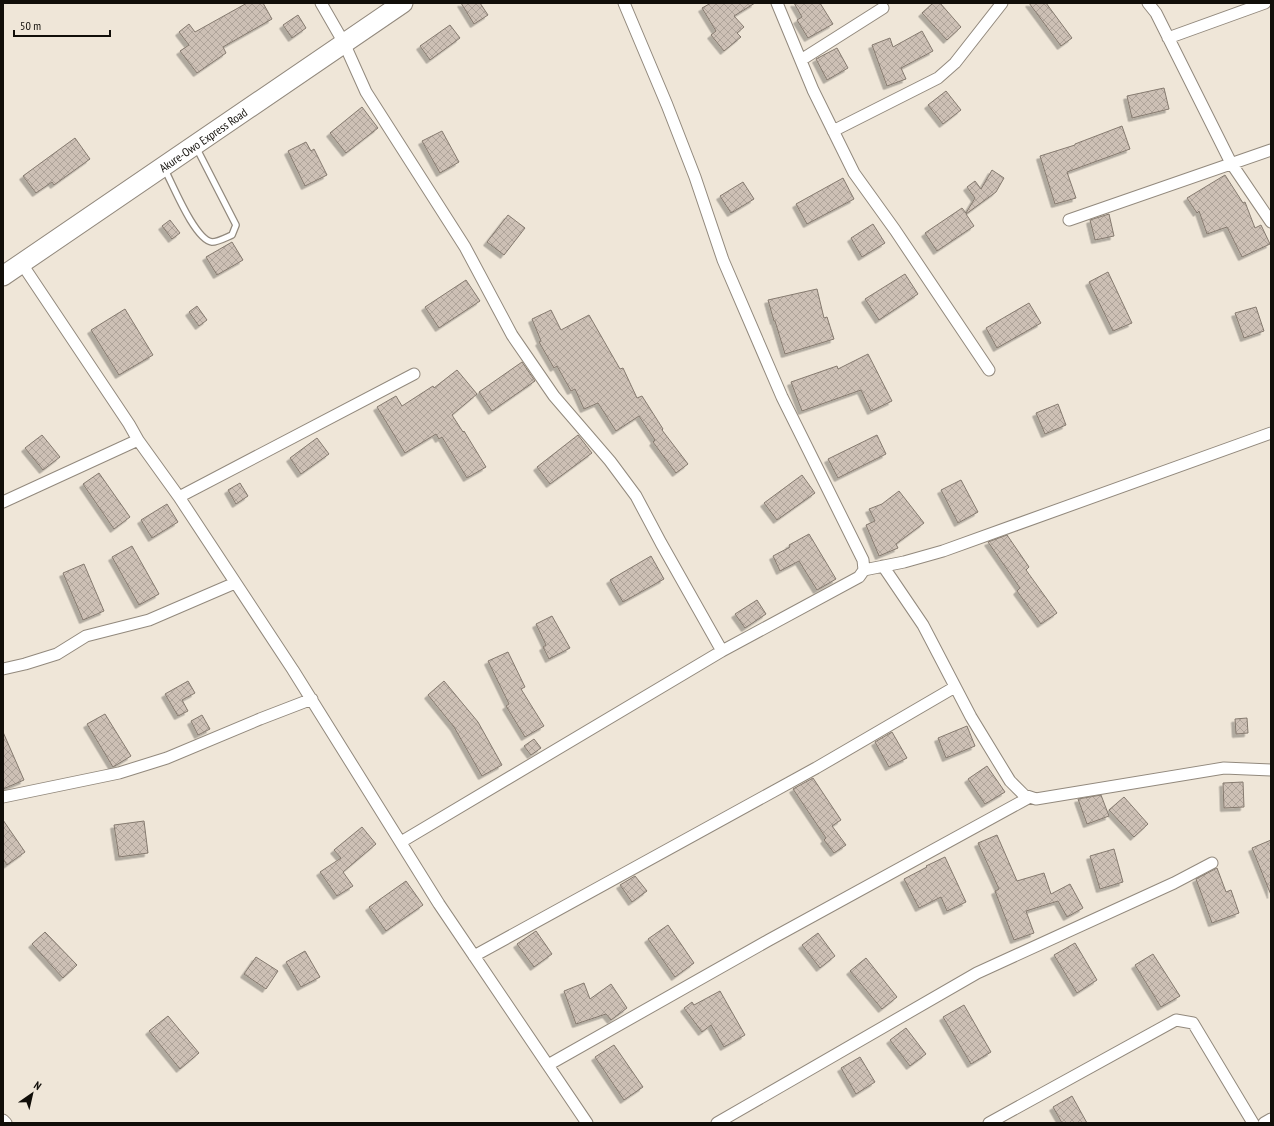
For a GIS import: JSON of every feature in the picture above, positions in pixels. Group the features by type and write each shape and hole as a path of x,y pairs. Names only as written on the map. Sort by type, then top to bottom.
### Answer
{"highway":[{"name":"Akure-Owo Express Road","path":"3,276 403,3"}],"street":[{"path":"321,3 344,43 366,92 465,247 512,335 554,396 610,461 636,496 722,651"},
{"path":"401,842 722,651 859,577 864,570 863,560 782,397 723,260 695,177 667,105 624,3"},
{"path":"777,3 813,90 854,173 895,230 989,370"},
{"path":"833,131 938,78 955,63 1002,3"},
{"path":"1148,3 1156,13 1231,164 1271,222"},
{"path":"1168,38 1265,3"},
{"path":"801,60 883,8"},
{"path":"1069,220 1271,150"},
{"path":"22,264 129,424 138,440 179,497 312,699 439,904 587,1123"},
{"path":"179,497 414,374"},
{"path":"864,570 904,562 943,551 1271,433"},
{"path":"3,502 138,440"},
{"path":"883,566 923,625 971,717 1010,781 1024,795 1036,798 1224,768 1271,770"},
{"path":"3,669 57,654 86,636 149,620 235,583"},
{"path":"474,956 816,768 955,687"},
{"path":"3,797 120,773 174,755 312,699"},
{"path":"548,1065 1030,797"},
{"path":"717,1123 977,973 1174,883 1212,863"},
{"path":"989,1123 1176,1020 1193,1024 1253,1123"},
{"path":"3,1120 6,1123"},
{"path":"1264,1123 1271,1120"}],"lane":[{"path":"164,166 194,227 205,239 212,242 232,235 236,225 195,145"}],"building":[{"path":"247,3 263,3 272,19 223,47 226,53 197,73 180,51 189,45 179,32 189,24 195,32"},
{"path":"461,3 480,3 488,15 474,24"},
{"path":"711,3 755,3 734,16 744,27 737,33 741,37 724,51 711,35 716,31 702,8"},
{"path":"794,3 820,3 833,24 808,38 797,20 802,17"},
{"path":"933,3 940,3 961,27 947,40 922,13"},
{"path":"1029,3 1046,3 1072,38 1061,46"},
{"path":"298,15 306,28 292,38 283,25"},
{"path":"450,25 460,38 430,60 420,46"},
{"path":"922,31 933,51 901,68 906,79 887,86 872,45 890,38 893,47"},
{"path":"837,48 848,68 827,80 816,59"},
{"path":"1164,88 1169,109 1132,118 1127,96"},
{"path":"946,91 961,110 943,124 928,105"},
{"path":"362,107 378,128 346,153 330,133"},
{"path":"1122,126 1130,149 1067,172 1076,198 1055,204 1040,156 1075,145"},
{"path":"442,131 459,162 440,173 422,141"},
{"path":"75,138 90,159 54,185 52,182 36,193 23,176"},
{"path":"306,142 311,151 314,149 327,175 305,186 288,151"},
{"path":"992,170 1004,178 996,192 966,214 974,226 937,251 925,233 962,208 966,213 975,198 967,187 975,181 981,189"},
{"path":"1225,175 1243,203 1245,202 1255,228 1261,225 1270,244 1242,257 1227,227 1207,234 1199,211 1197,213 1187,198"},
{"path":"843,178 854,199 807,224 796,204"},
{"path":"743,182 754,199 731,213 720,196"},
{"path":"1109,214 1114,236 1095,240 1090,220"},
{"path":"508,215 525,228 504,255 487,242"},
{"path":"170,220 180,233 172,239 162,226"},
{"path":"873,224 885,243 862,257 851,238"},
{"path":"232,242 243,260 217,275 206,257"},
{"path":"1108,272 1132,323 1113,331 1089,282"},
{"path":"905,274 918,294 879,320 865,299"},
{"path":"466,280 480,301 439,328 425,307"},
{"path":"817,289 824,318 827,317 834,339 785,354 768,300"},
{"path":"1029,303 1041,323 997,348 986,328"},
{"path":"197,306 207,320 199,326 189,312"},
{"path":"1256,307 1264,331 1244,338 1235,313"},
{"path":"125,309 153,355 119,375 91,330"},
{"path":"551,310 561,330 589,315 620,369 623,368 637,398 642,396 663,429 662,430 688,464 676,473 653,442 655,440 639,416 616,431 598,403 584,409 575,389 571,391 557,366 554,368 539,342 541,341 532,319"},
{"path":"868,354 892,401 871,411 861,390 802,411 791,382 837,366 838,369"},
{"path":"522,362 535,381 492,411 479,392"},
{"path":"457,370 477,394 452,415 463,432 464,431 486,467 467,478 442,437 439,439 436,434 405,453 377,407 396,396 402,406 433,386 434,388"},
{"path":"1058,404 1066,425 1045,434 1036,413"},
{"path":"42,435 60,457 43,470 25,448"},
{"path":"578,435 592,453 550,484 537,467"},
{"path":"877,435 886,454 838,478 828,459"},
{"path":"317,438 329,454 301,474 290,458"},
{"path":"99,473 130,517 114,529 83,484"},
{"path":"802,475 815,493 777,520 764,503"},
{"path":"961,480 978,512 958,523 941,490"},
{"path":"240,483 248,496 236,504 228,490"},
{"path":"899,491 924,523 896,544 898,548 879,556 866,525 875,521 869,509 882,504"},
{"path":"167,504 178,522 152,538 141,520"},
{"path":"809,534 836,579 817,590 799,561 780,571 773,556"},
{"path":"1007,535 1029,567 1026,570 1057,613 1041,624 1017,591 1020,588 988,542"},
{"path":"132,546 159,594 139,605 112,557"},
{"path":"651,556 664,579 623,602 610,580"},
{"path":"84,564 104,611 83,620 63,573"},
{"path":"757,600 766,614 745,628 735,614"},
{"path":"552,616 570,648 549,659 543,647 546,645 536,624"},
{"path":"508,652 525,687 521,689 544,726 525,737 506,706 509,704 488,661"},
{"path":"188,681 195,693 182,700 188,711 178,716 165,694"},
{"path":"444,681 478,722 502,765 482,776 454,727 428,695"},
{"path":"105,714 131,756 113,767 87,724"},
{"path":"202,715 210,729 198,735 191,721"},
{"path":"1247,718 1248,733 1236,734 1235,719"},
{"path":"967,726 975,746 946,758 938,738"},
{"path":"3,732 24,780 3,789"},
{"path":"892,732 907,758 889,767 875,742"},
{"path":"534,739 541,748 531,755 524,746"},
{"path":"987,766 1005,792 985,804 968,779"},
{"path":"813,778 841,820 832,826 846,845 834,853 824,840 826,838 793,789"},
{"path":"1243,782 1244,807 1224,808 1223,783"},
{"path":"1101,795 1109,816 1087,824 1078,799"},
{"path":"1124,797 1148,824 1134,837 1109,810"},
{"path":"3,820 25,852 7,865 3,859"},
{"path":"144,821 148,853 119,857 114,825"},
{"path":"362,827 376,844 343,872 353,886 337,896 320,872 341,858 334,850"},
{"path":"997,835 1017,881 1044,873 1051,894 1070,884 1083,908 1067,917 1058,901 1026,911 1034,933 1014,940 995,891 999,889 978,843"},
{"path":"1271,840 1271,895 1252,848"},
{"path":"1114,849 1123,882 1100,889 1090,856"},
{"path":"945,857 966,902 947,911 941,897 919,908 904,879"},
{"path":"1217,868 1226,892 1231,890 1239,913 1212,923 1196,879"},
{"path":"635,876 647,891 632,902 620,885"},
{"path":"406,881 423,905 386,931 369,907"},
{"path":"668,925 694,963 675,977 648,939"},
{"path":"536,931 552,954 534,967 517,944"},
{"path":"45,932 77,965 63,978 32,944"},
{"path":"818,933 835,956 820,968 802,945"},
{"path":"1075,943 1097,980 1077,993 1054,955"},
{"path":"305,951 320,977 301,987 286,962"},
{"path":"1153,954 1180,996 1161,1007 1135,965"},
{"path":"256,957 278,971 266,989 244,974"},
{"path":"866,958 897,997 882,1009 850,971"},
{"path":"584,983 590,999 611,984 627,1008 611,1020 606,1014 576,1024 564,991"},
{"path":"720,991 745,1035 724,1047 711,1025 702,1032 684,1008 692,1002 694,1005"},
{"path":"964,1005 991,1052 971,1064 943,1017"},
{"path":"168,1016 199,1053 180,1069 149,1031"},
{"path":"906,1028 926,1054 910,1066 890,1040"},
{"path":"614,1045 643,1087 624,1100 595,1057"},
{"path":"860,1057 875,1082 856,1094 841,1068"},
{"path":"1072,1096 1087,1123 1062,1123 1053,1107"}]}
